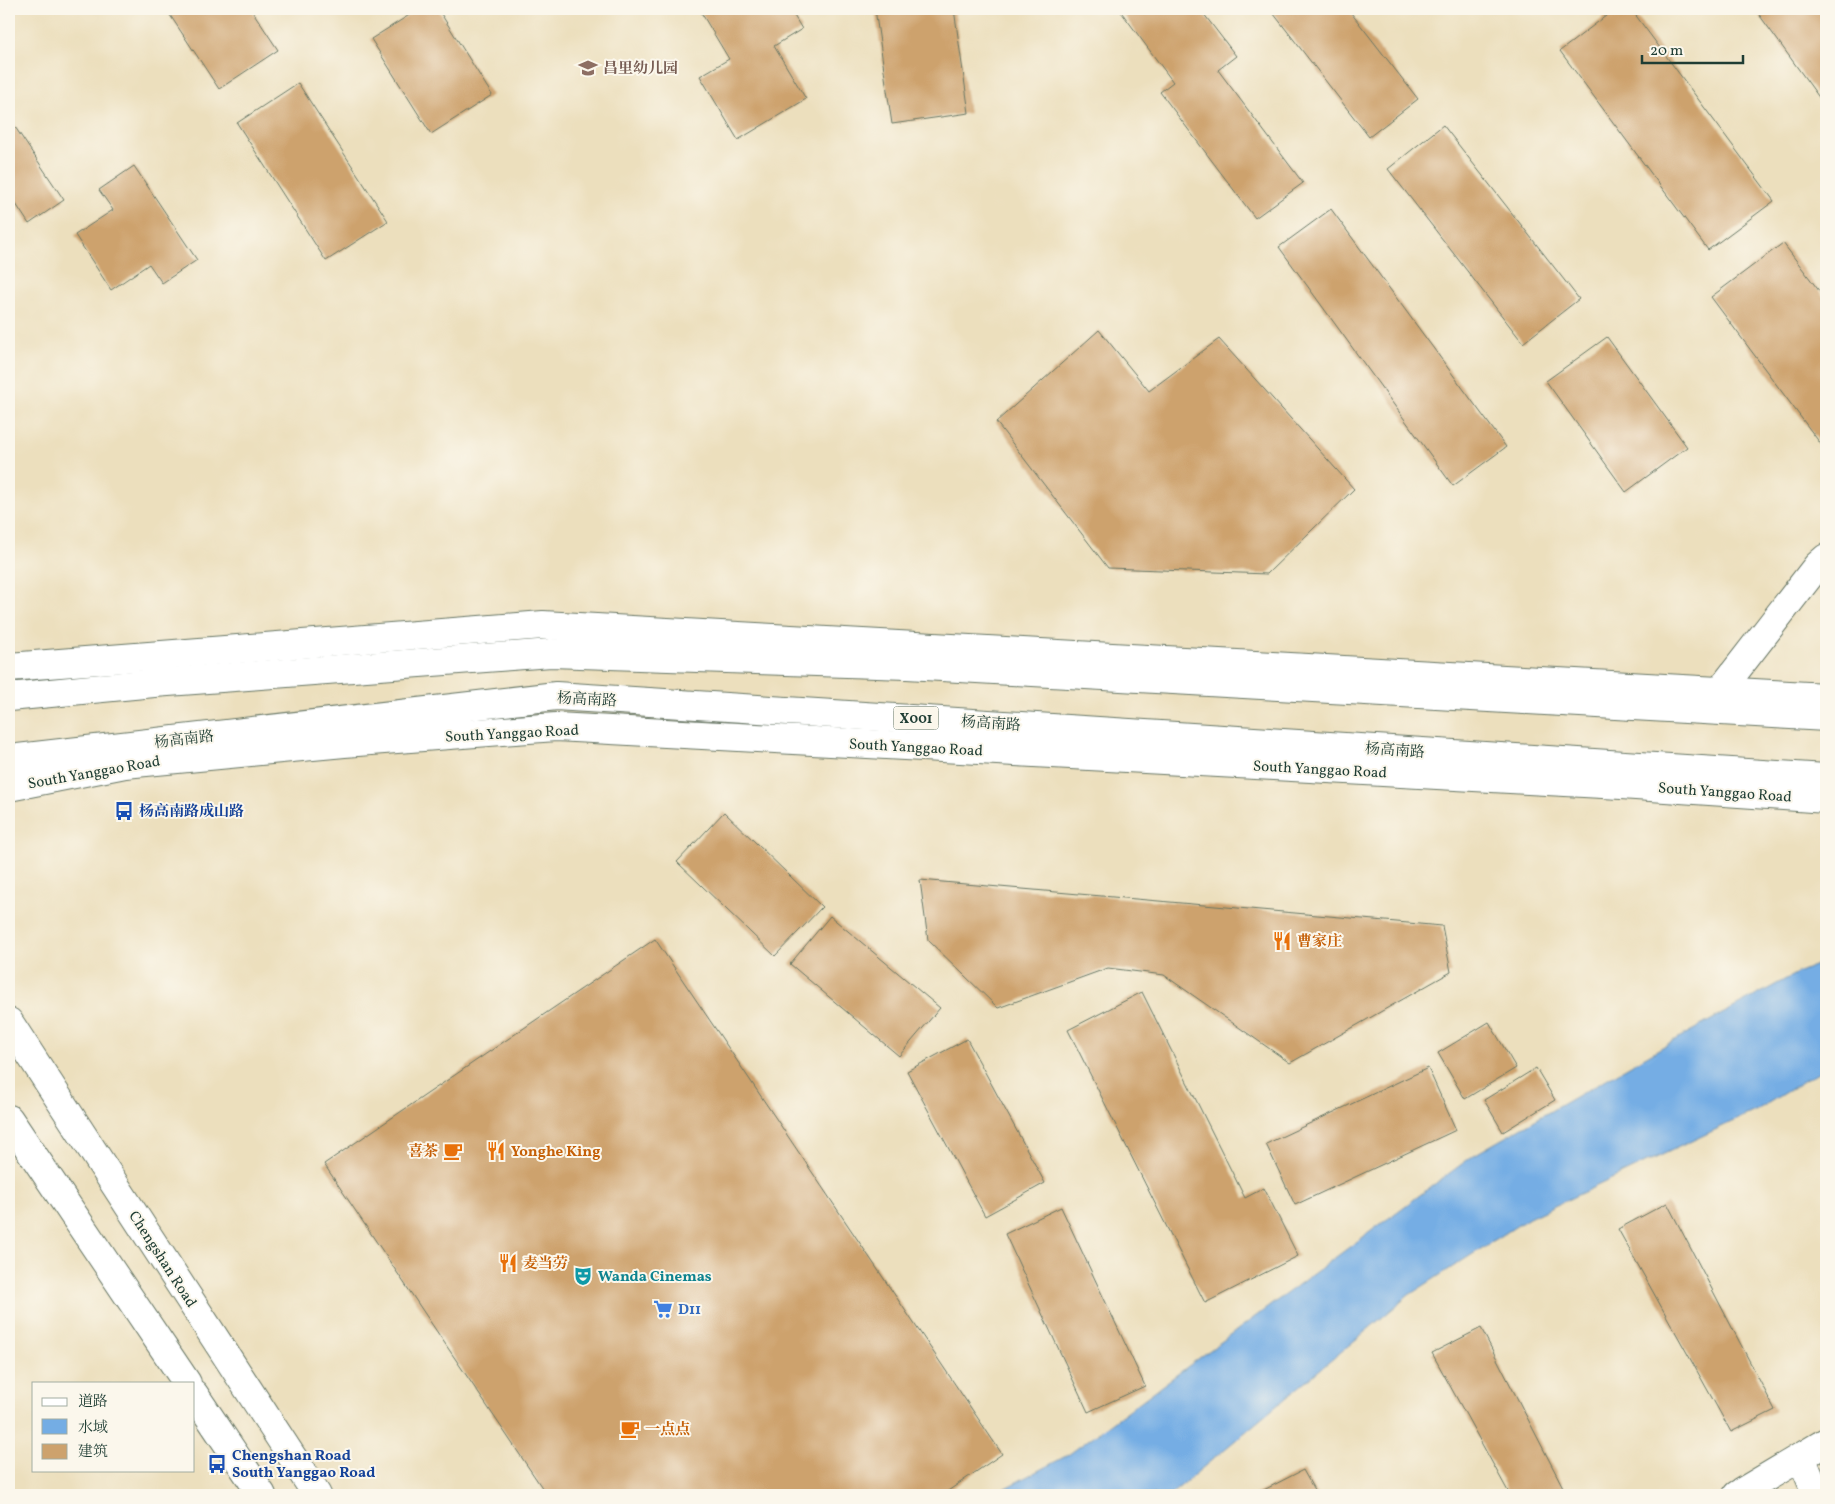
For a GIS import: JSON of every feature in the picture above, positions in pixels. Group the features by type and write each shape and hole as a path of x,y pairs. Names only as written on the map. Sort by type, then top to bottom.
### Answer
{"main road":[{"path":"1720,691 1817,566 1826,558"},
{"path":"9,666 543,625 1826,697"},
{"path":"9,697 154,682 551,652 907,665 1826,717"},
{"name":"杨高南路","path":"9,759 556,696 1826,778"},
{"name":"South Yanggao Road","path":"9,787 125,764 344,743 556,727 1611,784 1826,798"},
{"path":"9,797 47,780"},
{"name":"Chengshan Road","path":"9,1022 317,1495"},
{"path":"9,1119 185,1382"},
{"path":"195,1395 262,1495"},
{"path":"1736,1495 1826,1442"},
{"path":"1801,1457 1818,1495"}],"water":[{"path":"1826,961 1826,1067 1757,1110 1529,1218 1409,1295 1170,1495 992,1495 1068,1455 1474,1155 1671,1042 1797,973"}],"building":[{"path":"166,9 251,9 278,50 219,89"},
{"path":"419,9 438,9 492,95 431,134 371,39"},
{"path":"699,9 790,9 802,29 774,46 806,99 738,140 700,76 729,59"},
{"path":"875,9 954,9 969,113 892,124"},
{"path":"1119,9 1200,9 1236,56 1218,70 1303,183 1255,218 1160,92 1173,82"},
{"path":"1270,9 1348,9 1418,99 1369,137"},
{"path":"1615,9 1631,9 1774,201 1708,250 1560,51"},
{"path":"1755,9 1826,9 1826,107"},
{"path":"298,83 388,221 326,261 237,123"},
{"path":"9,118 64,200 29,224 16,204 9,209"},
{"path":"1443,125 1579,299 1523,343 1388,169"},
{"path":"134,166 197,260 162,283 149,264 111,290 75,235 113,210 99,190"},
{"path":"1331,209 1506,447 1453,486 1279,247"},
{"path":"1783,243 1826,300 1826,451 1711,297"},
{"path":"1099,330 1149,391 1219,339 1354,489 1267,574 1108,568 996,422"},
{"path":"1607,337 1687,447 1626,492 1546,381"},
{"path":"724,812 822,907 775,956 677,862"},
{"path":"920,880 1442,926 1451,972 1290,1063 1164,975 1108,968 998,1008 928,940"},
{"path":"830,916 940,1008 899,1056 790,964"},
{"name":"D11","path":"655,939 1002,1454 942,1495 547,1495 324,1164"},
{"path":"1142,992 1245,1198 1264,1188 1298,1256 1205,1303 1068,1030"},
{"path":"1489,1022 1516,1068 1465,1099 1438,1053"},
{"path":"967,1039 1045,1183 985,1216 907,1071"},
{"path":"1428,1068 1456,1130 1295,1205 1266,1144"},
{"path":"1536,1068 1555,1100 1503,1132 1484,1100"},
{"path":"1667,1203 1775,1410 1731,1432 1618,1229"},
{"path":"1061,1207 1145,1386 1088,1412 1005,1234"},
{"path":"1481,1328 1567,1495 1510,1495 1432,1353"},
{"path":"1303,1470 1317,1495 1254,1495"}],"place":[{"name":"昌里幼儿园","path":"588,68"},
{"name":"杨高南路成山路","path":"124,811"},
{"name":"曹家庄","path":"1282,941"},
{"name":"喜茶","path":"453,1151"},
{"name":"Yonghe King","path":"496,1151"},
{"name":"麦当劳","path":"508,1263"},
{"name":"Wanda Cinemas","path":"583,1276"},
{"name":"D11","path":"663,1309"},
{"name":"一点点","path":"630,1429"},
{"name":"Chengshan Road South Yanggao Road","path":"217,1464"}]}
